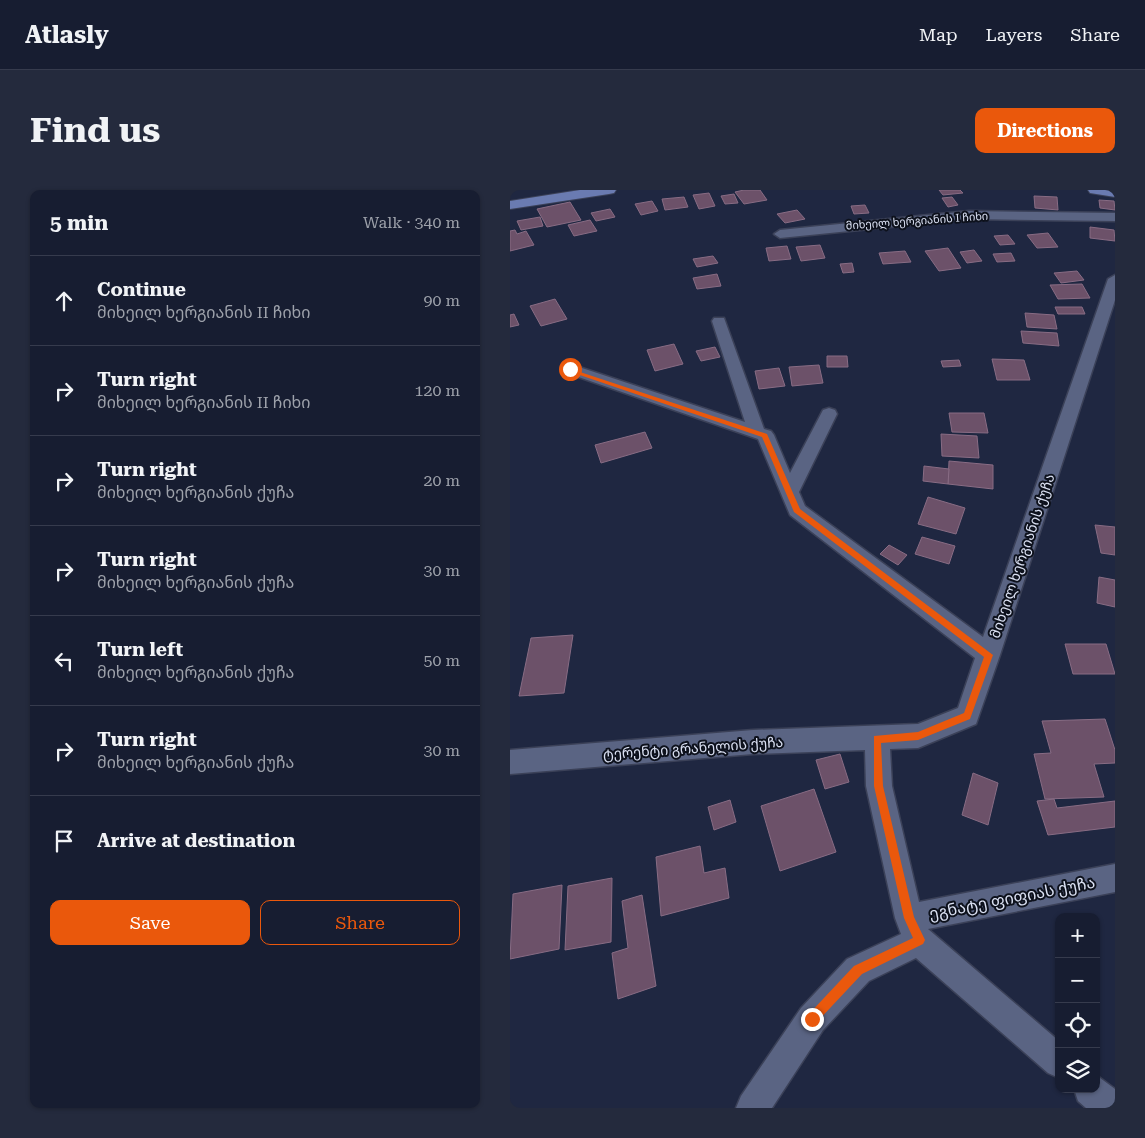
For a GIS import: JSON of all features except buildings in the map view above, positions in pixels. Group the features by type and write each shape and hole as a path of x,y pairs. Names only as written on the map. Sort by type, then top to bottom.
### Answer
{"main road":[{"path":"510,205 609,190"},
{"path":"1095,190 1115,193"}],"street":[{"name":"მიხეილ ხერგიანის I ჩიხი","path":"780,234 969,215 1115,217"},
{"name":"მიხეილ ხერგიანის ქუჩა","path":"877,739 918,736 967,716 1115,279"},
{"path":"719,321 757,432"},
{"path":"570,369 765,435 797,510 989,655"},
{"path":"789,493 829,414"},
{"path":"877,739 879,786 914,929 1055,1058"},
{"name":"ტერენტი გრანელის ქუჩა","path":"510,762 753,742 877,739"},
{"name":"ეგნატე ფიფიას ქუჩა","path":"914,929 1115,878"},
{"path":"752,1108 812,1019 858,970 914,929"},
{"path":"1094,1093 1111,1108"}],"route":[{"path":"570,369 765,435 797,510 989,655 967,716 918,736 877,739 879,786 909,918 919,940 858,970 812,1019"}]}
